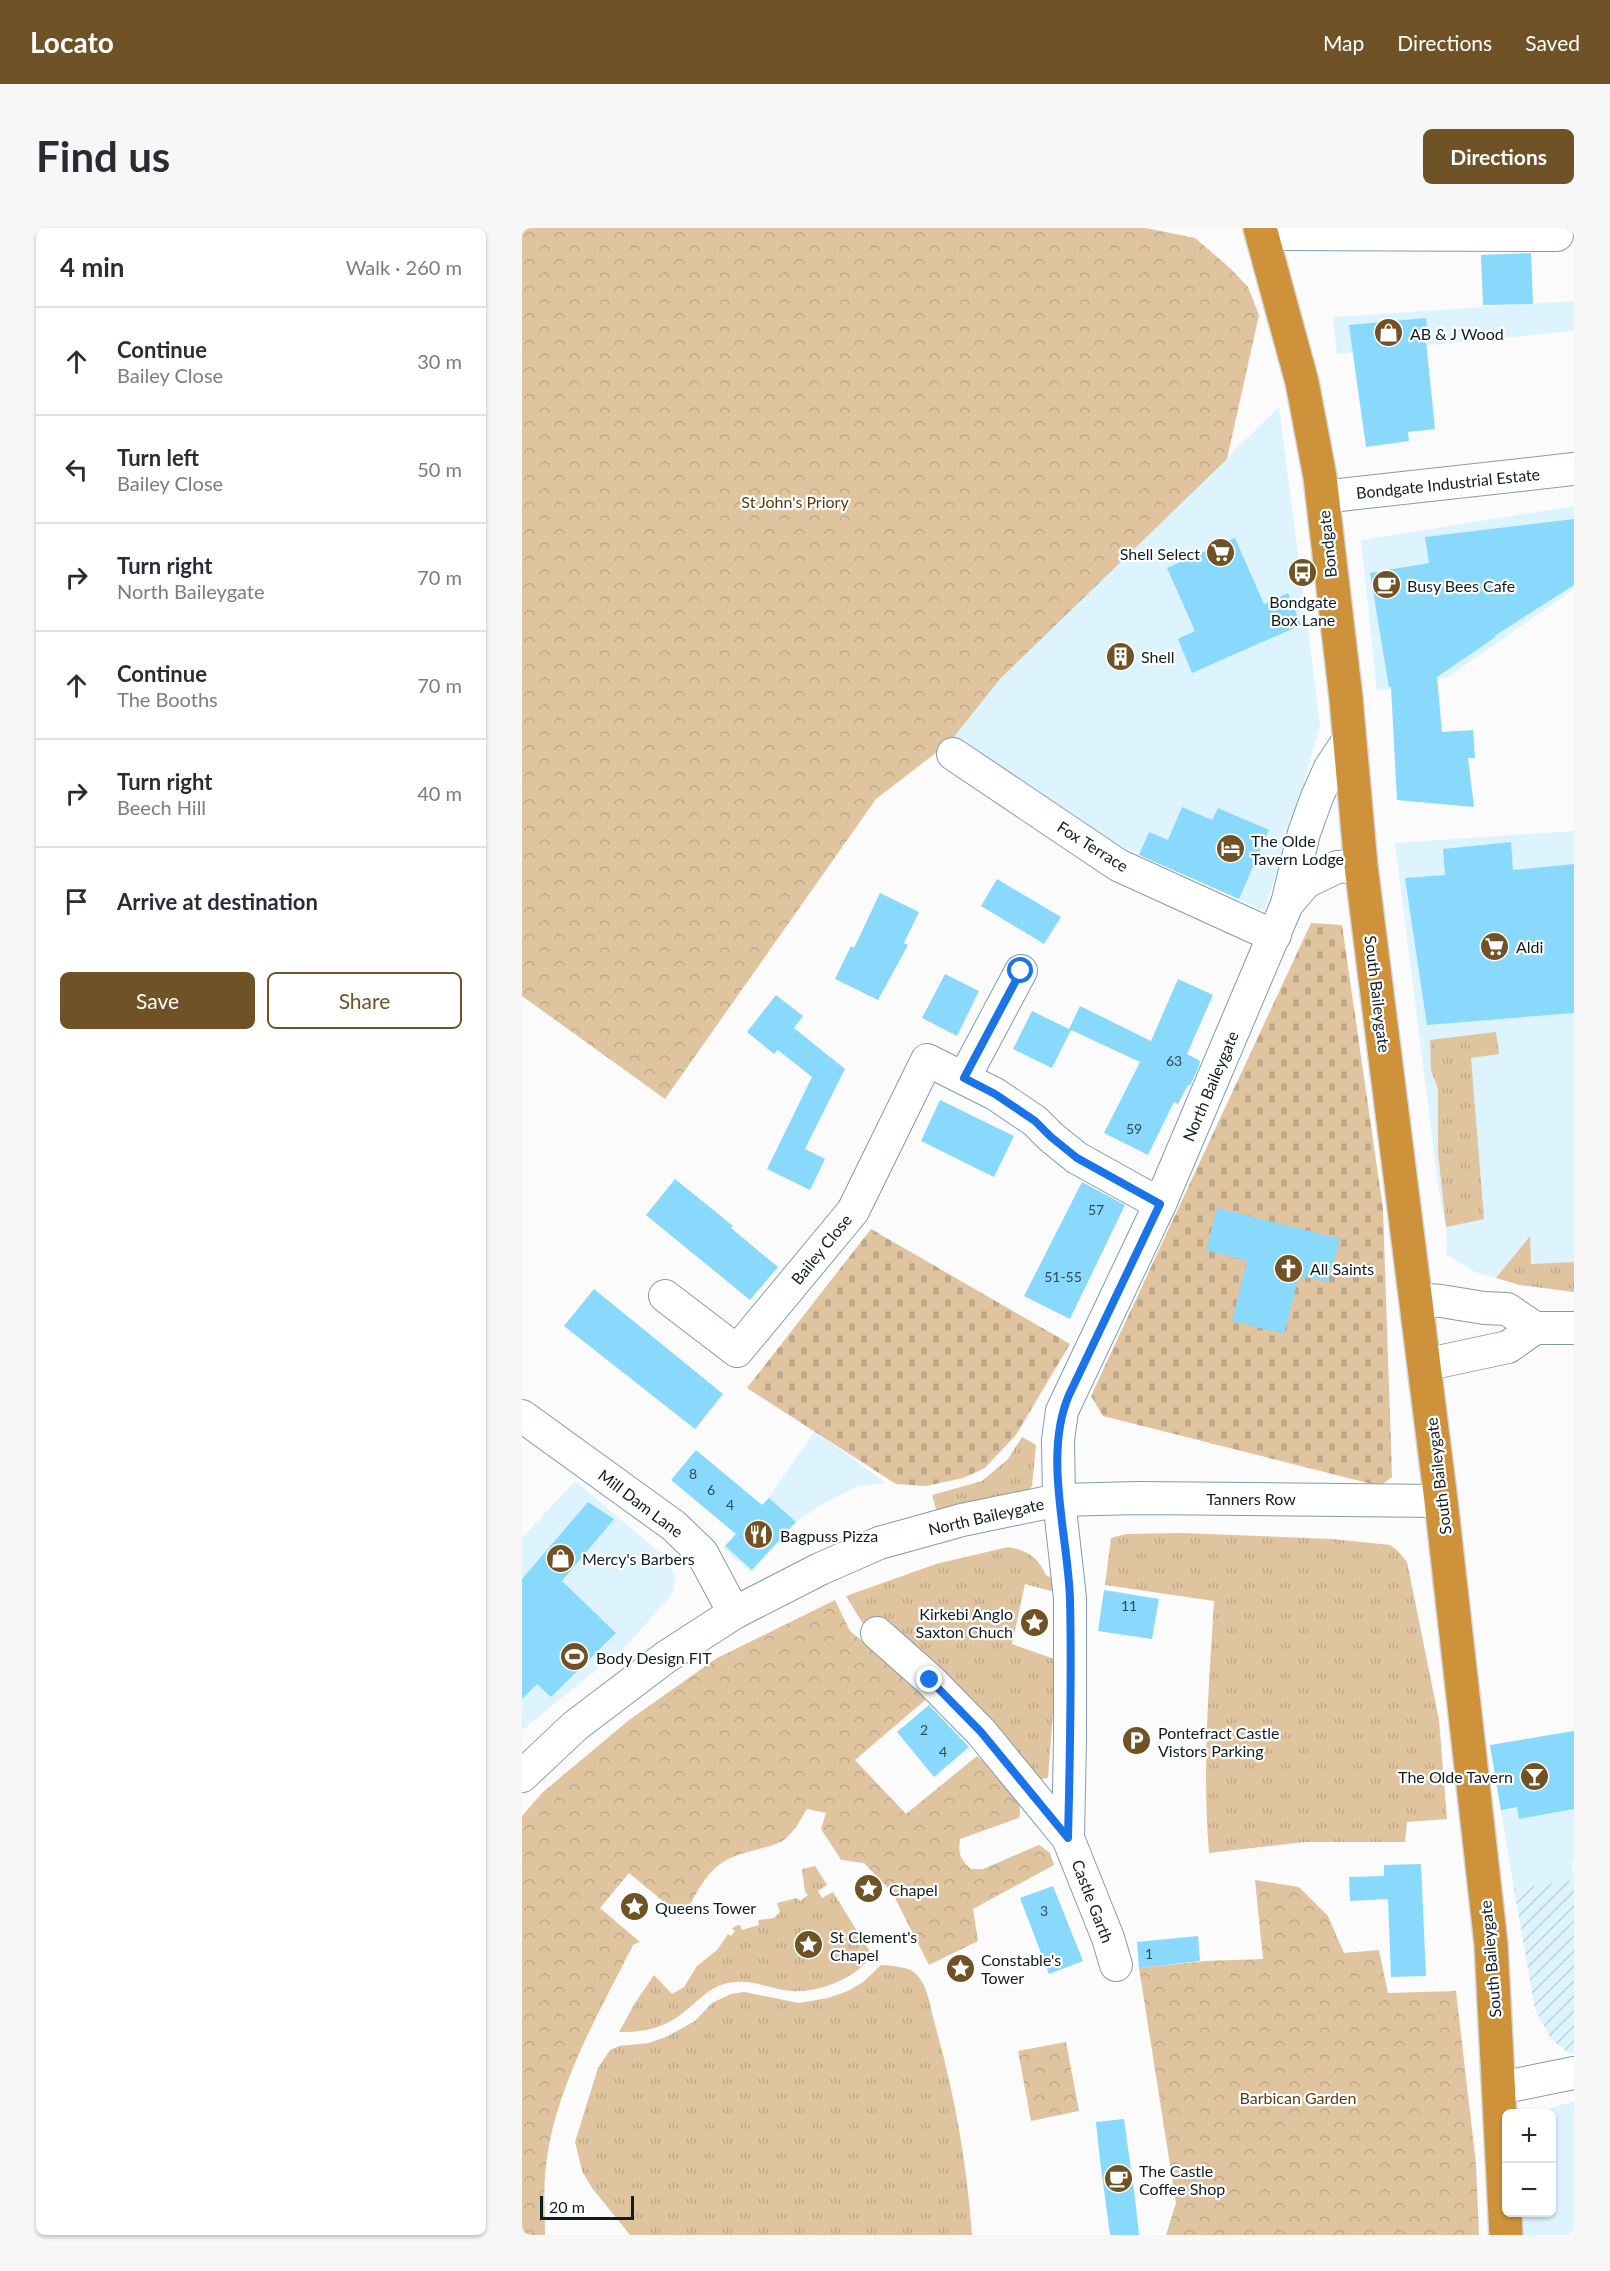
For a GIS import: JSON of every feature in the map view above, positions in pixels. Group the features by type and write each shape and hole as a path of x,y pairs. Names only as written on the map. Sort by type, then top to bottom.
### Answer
{"highway":[{"name":"Bondgate","path":"1261,231 1302,382 1322,497 1350,738 1361,866"},
{"name":"South Baileygate","path":"1361,866 1425,1365 1491,1944 1506,2235"}],"street":[{"path":"1261,231 1557,235"},
{"name":"Bondgate Industrial Estate","path":"1322,497 1574,469"},
{"name":"North Baileygate","path":"522,1776 575,1726 666,1657 734,1613 820,1569 879,1543 962,1520 1059,1500 1058,1440 1062,1411 1160,1204 1287,904 1304,833 1317,797 1330,768 1350,738"},
{"name":"Fox Terrace","path":"953,754 1118,865 1275,935"},
{"name":"North Baileygate","path":"1287,904 1306,882 1337,867 1361,866"},
{"path":"964,1078 1021,971"},
{"name":"Bailey Close","path":"665,1296 737,1351 853,1211 927,1060 995,1094 1035,1121 1077,1158 1160,1204"},
{"path":"1417,1299 1506,1309 1535,1328 1574,1328"},
{"path":"1425,1365 1508,1347 1535,1328"},
{"name":"Mill Dam Lane","path":"522,1416 674,1526 702,1553 734,1613"},
{"name":"Tanners Row","path":"1059,1500 1151,1498 1441,1501"},
{"path":"1059,1500 1070,1598 1068,1838"},
{"path":"877,1633 930,1680 981,1732 1068,1838"},
{"name":"Castle Garth","path":"1068,1838 1108,1938 1116,1965"},
{"path":"1500,2088 1574,2073"}],"shaded area":[{"path":"1574,301 1574,331 1337,354 1333,317"},
{"path":"1279,407 1320,724 1294,819 1264,911 1089,831 950,742 1000,679"},
{"path":"1574,506 1574,589 1447,678 1377,691 1361,540"},
{"path":"1574,831 1574,1292 1520,1285 1475,1272 1447,1255 1446,1227 1439,1192 1395,843"},
{"path":"815,1431 886,1483 858,1486 826,1502 796,1522 751,1572 723,1548 769,1497"},
{"path":"575,1481 666,1558 673,1572 675,1583 673,1593 628,1644 522,1730 522,1538"},
{"path":"1574,1731 1574,1861 1572,1862 1574,1880 1514,1889 1490,1746"},
{"path":"1574,1880 1574,2053 1569,2053 1551,2039 1535,2009 1514,1889"},
{"path":"1574,2101 1574,2235 1521,2235 1522,2217 1556,2217 1556,2109 1548,2109"}],"green space":[{"name":"St John's Priory","path":"522,228 1146,228 1195,238 1248,287 1259,315 1227,459 1000,679 950,742 876,799 665,1099 522,996"},
{"path":"1311,923 1342,925 1383,1209 1392,1477 1380,1486 1103,1416 1091,1396"},
{"path":"1496,1032 1499,1054 1471,1058 1484,1219 1446,1227 1438,1153 1438,1089 1431,1070 1430,1040"},
{"path":"871,1229 1070,1344 1016,1435 985,1468 963,1478 926,1486 896,1484 747,1388"},
{"path":"1530,1236 1531,1264 1574,1262 1574,1292 1520,1285 1496,1278"},
{"path":"1022,1437 1036,1445 1032,1486 1026,1493 939,1520 932,1495 982,1481 1008,1459"},
{"path":"1182,1533 1333,1539 1390,1545 1398,1551 1407,1562 1439,1720 1447,1819 1407,1822 1405,1842 1305,1842 1209,1853 1206,1758 1214,1601 1105,1585 1111,1538 1126,1534"},
{"path":"1008,1547 1031,1555 1046,1575 1054,1579 1055,1592 1025,1584 1012,1644 1057,1660 1048,1778 1031,1781 865,1627 846,1596 936,1564"},
{"path":"835,1600 850,1631 930,1696 855,1760 906,1814 977,1756 1013,1792 1020,1809 1019,1818 960,1839 959,1848 964,1862 971,1869 983,1869 1039,1845 1050,1853 1054,1865 973,1909 978,1941 929,1965 892,1892 864,1863 841,1860 821,1829 826,1813 807,1809 795,1829 779,1843 726,1860 705,1879 689,1907 671,1908 629,1873 600,1908 640,1942 633,1945 592,2025 558,2108 546,2166 545,2235 522,2235 522,1816 543,1792 629,1720 717,1658"},
{"path":"815,1866 827,1885 818,1891 822,1898 833,1892 872,1955 857,1971 825,1987 802,1991 782,1990 742,1982 724,1984 707,1993 683,2013 660,2026 636,2032 619,2032 654,1975 672,1994 684,1987 697,1966 717,1950 728,1934 731,1936 735,1931 732,1929 735,1926 740,1925 742,1930 759,1925 758,1920 774,1918 780,1912 777,1903 797,1898 800,1901 808,1895 805,1892 802,1869"},
{"name":"Barbican Garden","path":"1255,1880 1299,1887 1328,1916 1344,1953 1379,1950 1388,1993 1456,1991 1476,2164 1479,2235 1166,2235 1176,2203 1139,1968 1206,1961 1263,1959"},
{"path":"881,1965 913,1971 923,1984 928,1996 959,2127 972,2235 630,2235 592,2188 582,2171 575,2142 598,2068 610,2050 619,2046 649,2043 668,2036 695,2021 712,2003 731,1994 744,1992 799,2003 828,1998 848,1991 863,1982"},
{"path":"1066,2042 1079,2111 1031,2121 1018,2051"}],"building":[{"path":"1531,253 1533,304 1483,305 1481,255"},
{"path":"1426,318 1428,341 1426,341 1435,429 1408,432 1409,441 1366,447 1349,325"},
{"path":"1574,519 1574,585 1493,637 1497,636 1437,677 1442,732 1473,730 1475,758 1468,758 1474,807 1397,800 1391,687 1389,687 1370,573 1429,563 1425,537"},
{"path":"1235,538 1264,604 1288,593 1301,625 1192,673 1178,639 1195,631 1167,568"},
{"name":"The Olde Tavern Lodge","path":"1182,807 1212,820 1218,808 1269,830 1239,899 1139,855 1149,832 1168,840"},
{"name":"Aldi","path":"1511,842 1513,870 1574,864 1574,1013 1427,1025 1405,878 1445,875 1443,849"},
{"path":"997,879 1061,917 1044,944 981,906"},
{"path":"880,893 919,912 904,943 908,945 878,1000 835,979 851,946 854,948"},
{"path":"945,974 979,991 957,1036 922,1018"},
{"path":"1178,979 1213,995 1187,1054 1200,1061 1199,1066 1178,1104 1174,1102 1148,1155 1104,1133 1140,1062 1071,1030 1052,1068 1013,1049 1032,1011 1069,1029 1080,1006 1151,1041"},
{"path":"776,995 803,1016 794,1028 845,1069 805,1149 825,1159 810,1190 767,1169 812,1077 778,1050 774,1054 747,1032"},
{"path":"940,1100 1014,1136 994,1177 921,1141"},
{"path":"675,1179 733,1226 731,1228 778,1267 750,1300 646,1215"},
{"path":"1082,1182 1125,1205 1070,1319 1024,1296"},
{"name":"All Saints","path":"1217,1208 1340,1239 1328,1282 1299,1276 1284,1334 1232,1321 1247,1261 1206,1250"},
{"path":"594,1289 723,1394 695,1429 564,1326"},
{"path":"696,1450 762,1505 769,1498 796,1522 752,1570 725,1546 736,1534 671,1480"},
{"path":"588,1502 614,1519 562,1581 616,1633 551,1697 537,1684 522,1699 522,1579"},
{"path":"1104,1590 1159,1599 1152,1639 1098,1631"},
{"path":"929,1705 969,1747 934,1777 897,1732"},
{"name":"The Olde Tavern","path":"1574,1731 1574,1809 1519,1819 1517,1807 1501,1810 1490,1745"},
{"path":"1421,1864 1426,1976 1391,1977 1388,1899 1350,1901 1349,1877 1384,1876 1384,1865"},
{"path":"1053,1886 1083,1961 1049,1974 1020,1898"},
{"path":"1198,1936 1200,1961 1139,1968 1137,1942"},
{"name":"The Castle Coffee Shop","path":"1124,2119 1139,2235 1110,2235 1100,2160 1096,2122"}],"place":[{"name":"AB & J Wood","path":"1389,333"},
{"name":"Shell Select","path":"1221,553"},
{"name":"Bondgate Box Lane","path":"1303,573"},
{"name":"Busy Bees Cafe","path":"1386,585"},
{"name":"Shell","path":"1120,656"},
{"name":"The Olde Tavern Lodge","path":"1230,849"},
{"name":"Aldi","path":"1495,946"},
{"name":"All Saints","path":"1289,1268"},
{"name":"Bagpuss Pizza","path":"759,1535"},
{"name":"Mercy's Barbers","path":"561,1558"},
{"name":"Kirkebi Anglo Saxton Chuch","path":"1034,1622"},
{"name":"Body Design FIT","path":"575,1657"},
{"name":"Pontefract Castle Vistors Parking","path":"1137,1741"},
{"name":"The Olde Tavern","path":"1534,1776"},
{"name":"Chapel","path":"868,1889"},
{"name":"Queens Tower","path":"634,1907"},
{"name":"St Clement's Chapel","path":"809,1945"},
{"name":"Constable's Tower","path":"960,1968"},
{"name":"The Castle Coffee Shop","path":"1118,2179"}],"route":[{"path":"930,1680 981,1732 1054,1818 1068,1838 1070,1598 1059,1500 1058,1427 1069,1395 1160,1204 1077,1158 1035,1121 995,1094 964,1078 1021,971"}]}
